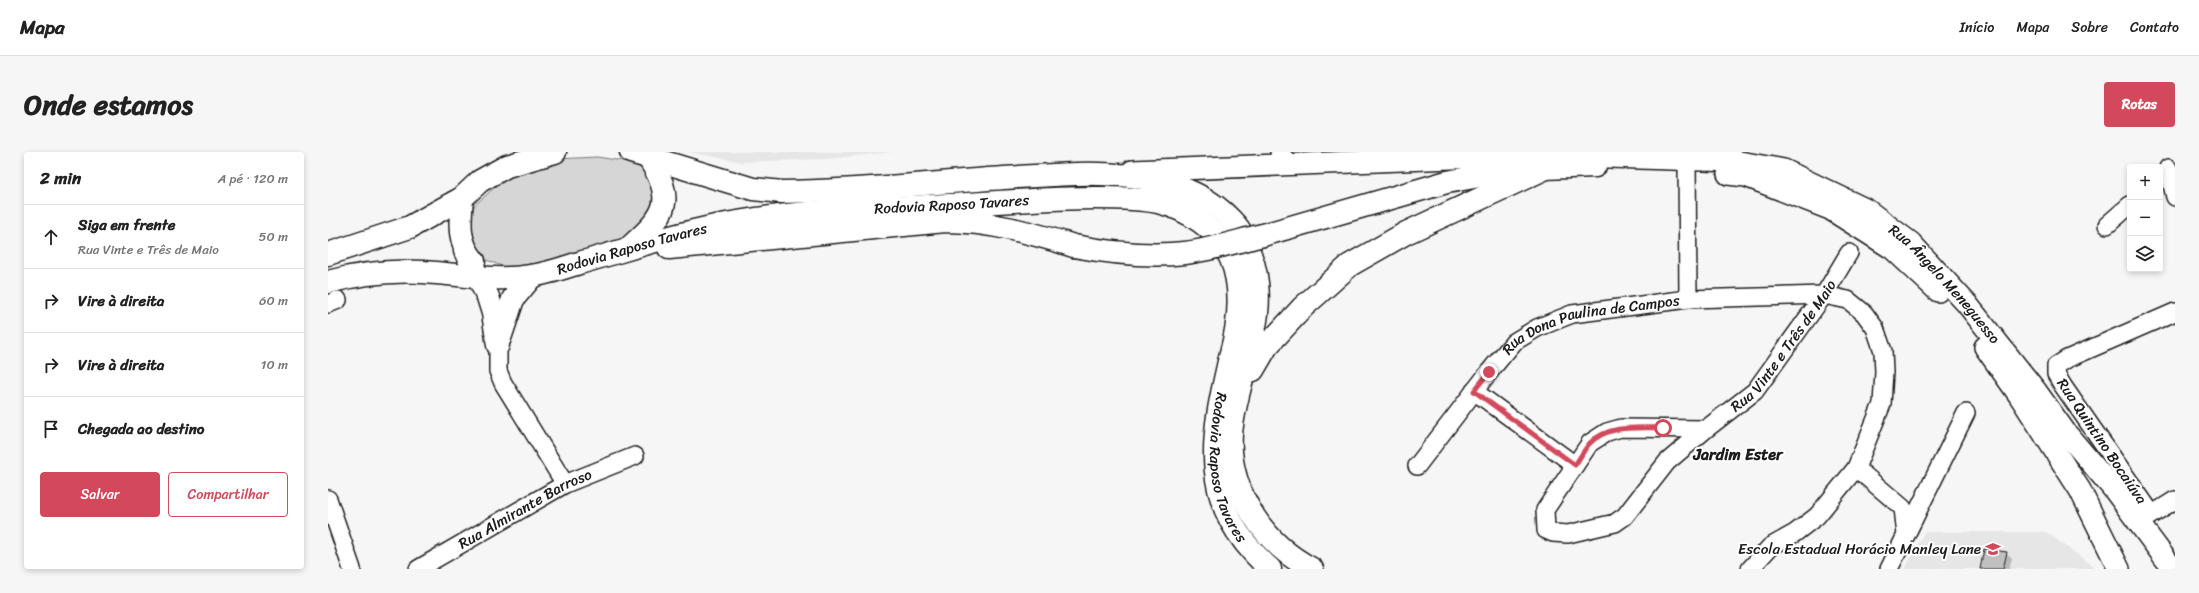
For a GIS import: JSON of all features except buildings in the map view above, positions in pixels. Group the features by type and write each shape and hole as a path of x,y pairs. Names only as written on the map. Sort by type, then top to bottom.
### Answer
{"highway":[{"path":"328,254 410,227 462,198 480,181 507,166 550,152"},
{"path":"632,249 654,225 662,211 665,192 660,176 640,154"},
{"name":"Rodovia Raposo Tavares","path":"640,154 753,189 782,192 1065,174 1128,176 1172,185 1212,202 1242,232 1254,262 1258,303 1254,334 1234,412 1231,436 1232,458 1236,481 1245,502 1261,527 1278,547 1312,569"},
{"path":"632,249 712,244 945,221 972,221 1105,252 1146,255 1185,253 1263,235 1447,182 1517,169 1595,166"},
{"path":"1240,391 1267,346 1303,307 1350,265 1406,233 1544,169"},
{"path":"462,198 461,238 465,250 488,297 493,313 498,345"},
{"name":"Rodovia Raposo Tavares","path":"331,295 347,276 421,272 478,278 532,276 632,249 670,237 721,225 788,214 1055,198 1129,199 1158,202 1181,210 1202,223 1219,238 1231,259 1238,284 1237,331 1217,418 1214,444 1215,472 1221,500 1235,529 1254,554 1270,569"},
{"path":"465,250 475,262 501,278"},
{"path":"498,345 513,299 518,290 532,276"}],"main road":[{"name":"Rua Ângelo Meneguesso","path":"1482,155 1569,154 1619,157 1687,164 1746,176 1830,209 1893,249 1957,309 2019,395 2080,490 2119,569"},
{"path":"1065,174 1250,160 1482,155"},
{"name":"Rua Ângelo Meneguesso","path":"1595,166 1687,164 1734,161 1784,170 1867,210 1911,243 1967,304 2036,391 2066,434 2115,491 2145,518 2164,567"}],"street":[{"path":"1687,164 1688,299"},
{"path":"2168,170 2175,197"},
{"path":"2107,225 2127,208"},
{"name":"Rua Vinte e Três de Maio","path":"1706,428 1621,428 1607,432 1590,443 1545,510 1546,530 1553,533 1568,534 1615,523 1625,516 1656,475 1706,428 1755,391 1824,295 1849,253"},
{"name":"Rua Dona Paulina de Campos","path":"1417,466 1474,391 1514,342 1537,328 1572,314 1688,299 1824,295 1848,300 1864,313 1874,328 1883,351 1884,372 1882,404 1856,468 1817,516 1795,533 1770,547 1750,569"},
{"name":"Rua Quintino Bocaiúva","path":"2145,518 2063,386 2056,374 2056,366 2067,359 2175,312"},
{"path":"498,345 498,370 503,383 565,484"},
{"path":"1474,391 1575,465"},
{"path":"1889,569 1966,413"},
{"name":"Rua Almirante Barroso","path":"418,569 565,484 635,456"},
{"path":"1856,468 1903,508 1906,535"},
{"path":"328,499 352,569"},
{"path":"2145,518 2175,500"}],"shaded area":[{"path":"688,152 893,152 826,159 742,162"},
{"path":"597,157 630,162 648,172 658,205 618,245 539,268 507,268 484,259 471,239 470,220 474,206 505,178 556,159"},
{"name":"Escola Estadual Horácio Manley Lane","path":"1924,532 2046,532 2092,565 2093,569 1905,569"}],"place":[{"name":"Escola Estadual Horácio Manley Lane","path":"1993,549"}],"district":[{"name":"Jardim Ester","path":"1738,454"}],"route":[{"path":"1489,372 1474,391 1575,465 1590,443 1607,432 1621,428 1663,428"}]}
